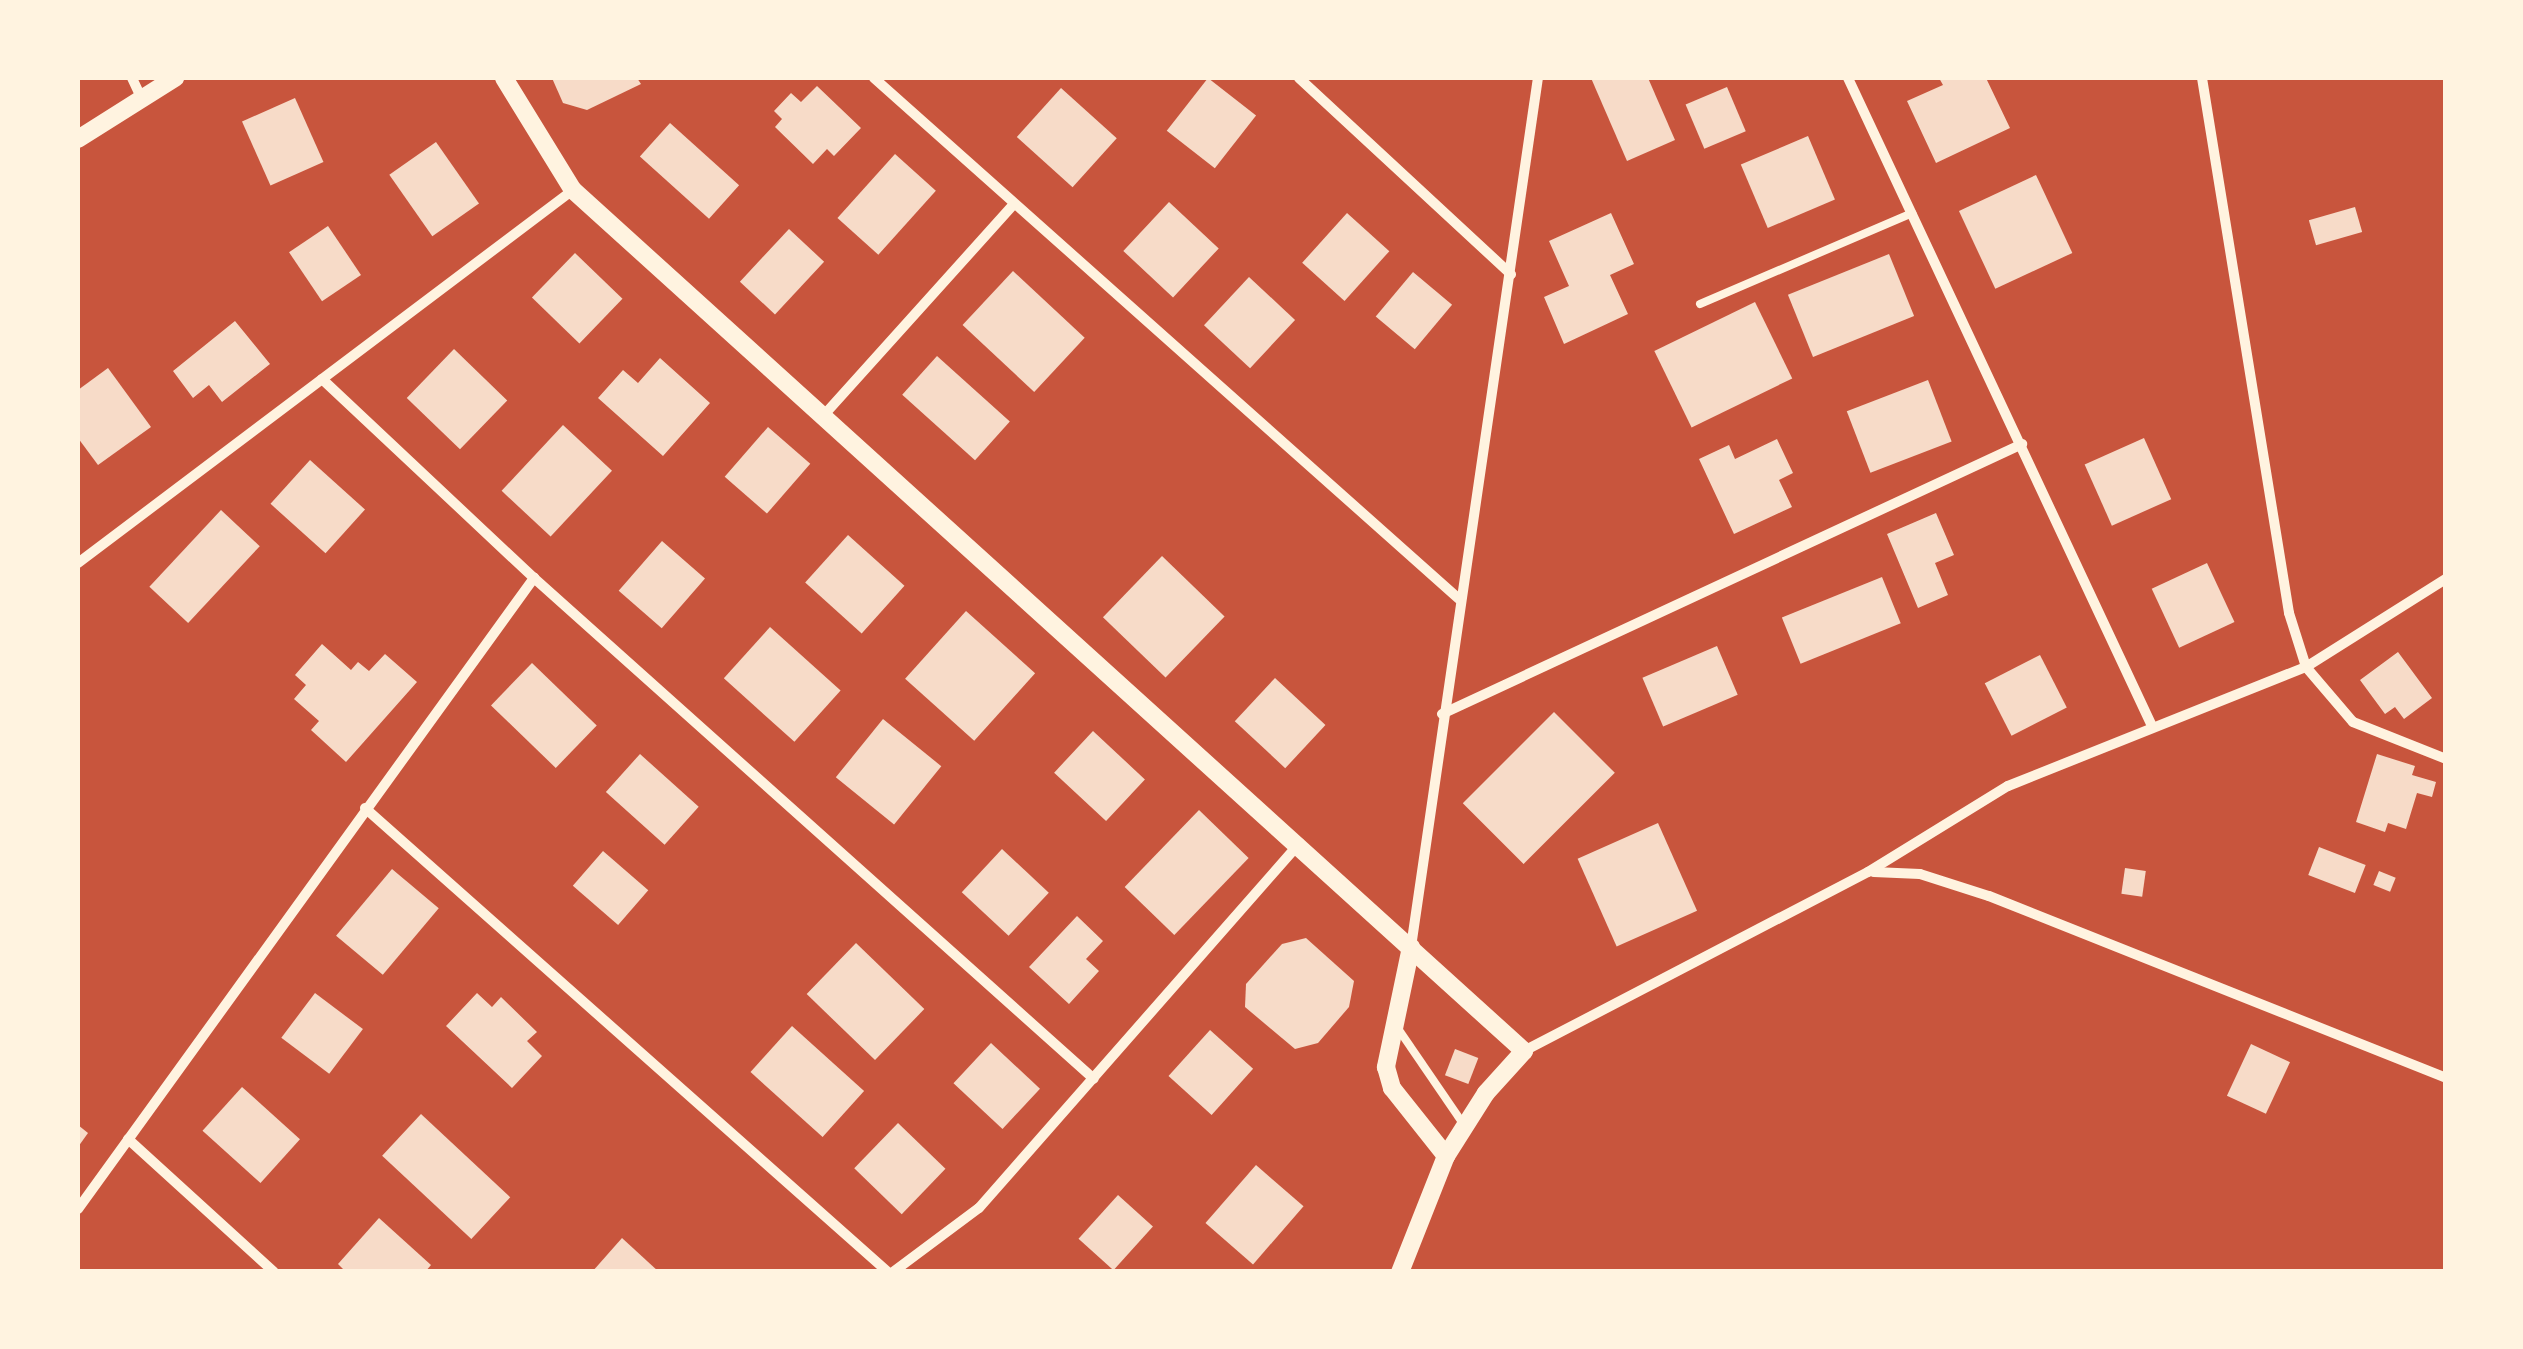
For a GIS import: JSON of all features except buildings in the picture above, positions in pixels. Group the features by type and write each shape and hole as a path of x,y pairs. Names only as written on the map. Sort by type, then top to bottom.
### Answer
{"street":[{"path":"132,78 140,95"},
{"path":"78,139 140,95 175,78"},
{"path":"504,78 573,190 1300,842 1524,1051"},
{"path":"874,78 1458,599"},
{"path":"1299,78 1511,274"},
{"path":"1446,1156 1392,1088 1386,1066 1411,947 1458,599 1511,274 1538,78"},
{"path":"1848,78 2152,724"},
{"path":"2202,78 2289,613 2306,667 2353,722 2446,758"},
{"path":"78,563 573,190"},
{"path":"824,415 1014,204"},
{"path":"322,379 534,578 1094,1079"},
{"path":"1442,714 2022,444"},
{"path":"78,1209 534,578"},
{"path":"1400,1272 1446,1156 1524,1051 1868,872 2008,786 2152,724 2306,667 2446,579"},
{"path":"365,808 891,1272 957,1230 1300,842"},
{"path":"1868,872 1920,874 1989,896 2446,1078"},
{"path":"128,1139 274,1272"}],"lane":[{"path":"1700,304 1912,213"},
{"path":"1393,1022 1465,1126"}]}
